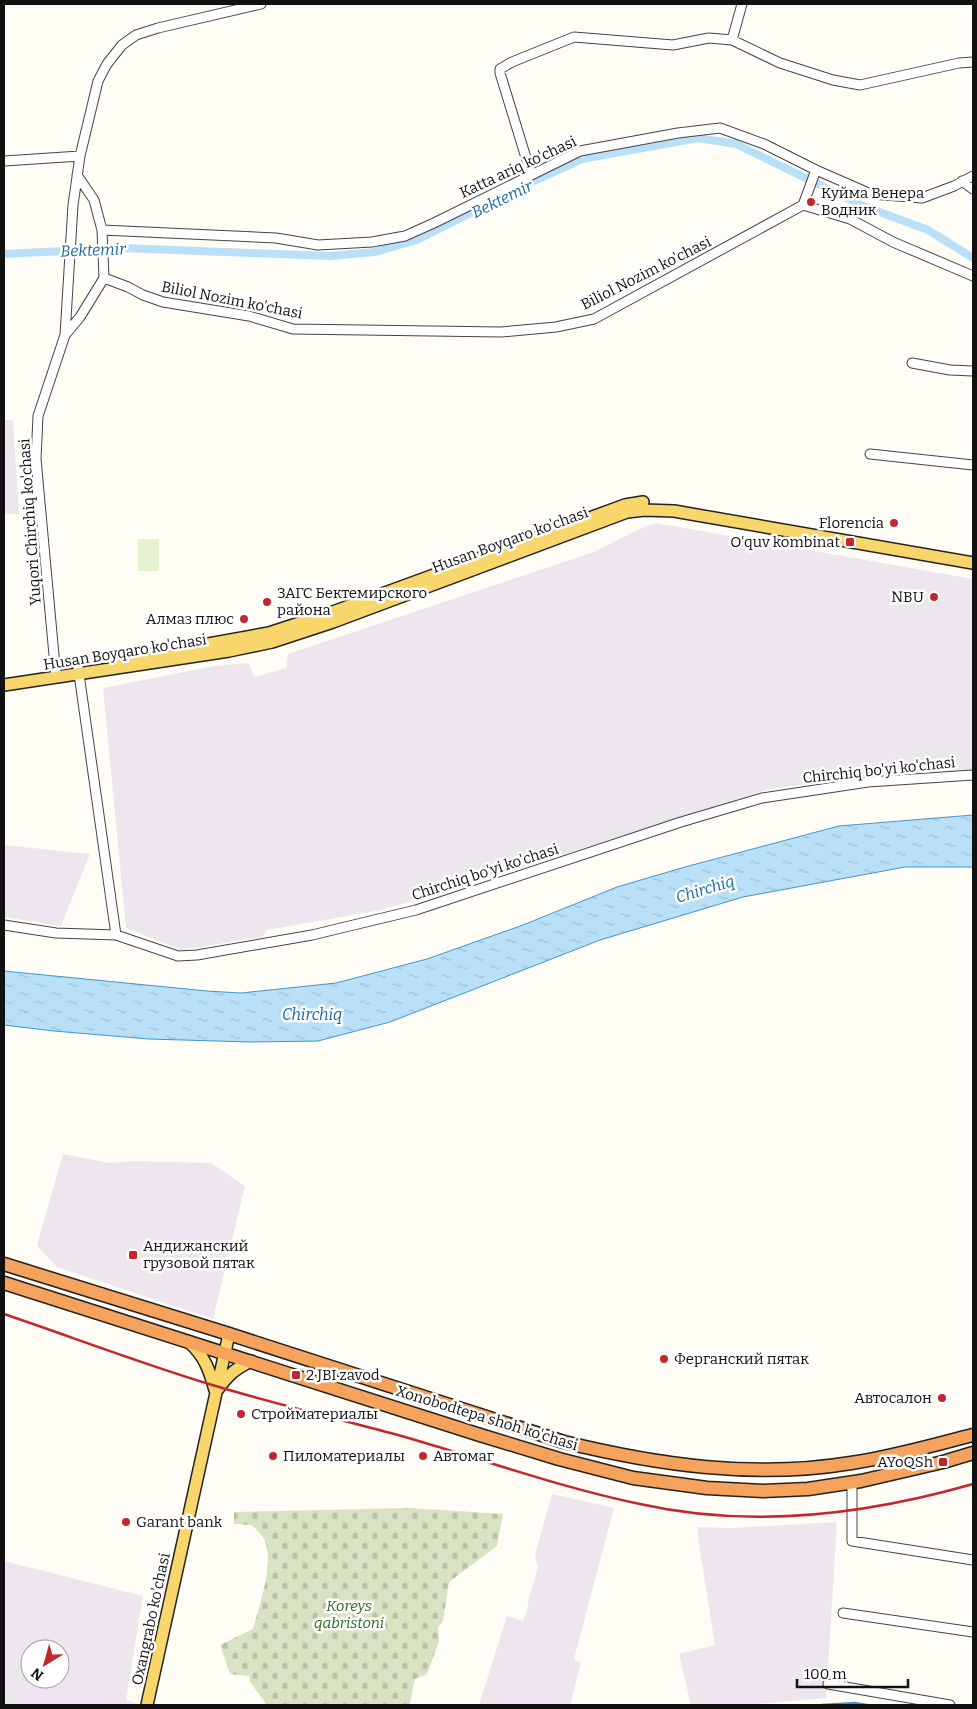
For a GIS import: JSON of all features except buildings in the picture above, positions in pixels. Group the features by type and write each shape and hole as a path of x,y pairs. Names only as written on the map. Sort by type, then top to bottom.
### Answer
{"highway":[{"name":"Xonobodtepa shoh ko'chasi","path":"4,1264 564,1442 674,1464 747,1470 787,1469 856,1462 973,1435"},
{"name":"Xonobodtepa shoh ko'chasi","path":"4,1283 480,1435 559,1459 633,1478 707,1488 747,1491 800,1490 857,1482 973,1453"},
{"path":"608,1471 612,1453"},
{"path":"856,1462 857,1482"}],"main road":[{"name":"Husan Boyqaro ko'chasi","path":"4,678 56,674 229,651 272,642 332,617 625,505 646,502 666,503 973,556"},
{"name":"Husan Boyqaro ko'chasi","path":"332,617 627,512 645,510 693,514 973,563"},
{"name":"Husan Boyqaro ko'chasi","path":"4,685 56,674"},
{"name":"Oxangrabo ko'chasi","path":"147,1705 229,1334"},
{"name":"Oxangrabo ko'chasi","path":"189,1342 203,1357 215,1392"},
{"name":"Oxangrabo ko'chasi","path":"215,1392 229,1374 252,1361"}],"street":[{"name":"Yuqori Chirchiq ko'chasi","path":"56,674 36,459 36,439 38,416 65,335 71,221 77,175 80,156 101,75 106,64 122,45 136,35 259,4"},
{"path":"732,40 742,4"},
{"path":"531,174 500,73 501,67 574,36 673,45 709,38 732,40 780,64 820,77 860,84 959,63 973,62"},
{"name":"Katta ariq ko'chasi","path":"102,234 276,238 318,245 372,242 405,236 580,151 678,133 720,128 764,144 870,194 922,198 954,186 973,176"},
{"path":"4,161 80,156"},
{"path":"816,170 803,205 850,219 893,242 973,276"},
{"path":"65,335 80,317 104,278 102,234 94,200 77,175"},
{"path":"962,181 973,190"},
{"name":"Biliol Nozim ko'chasi","path":"104,278 144,296 163,302 249,316 293,329 502,332 547,328 594,319 803,205"},
{"path":"912,363 950,370 973,371"},
{"path":"870,454 973,465"},
{"path":"78,671 116,935"},
{"name":"Chirchiq bo'yi ko'chasi","path":"4,925 56,933 116,935 178,956 187,956 312,935 416,910 681,822 762,798 868,782 973,775"},
{"path":"857,1482 852,1541 973,1560"},
{"path":"843,1613 973,1632"},
{"path":"828,1684 950,1705"}],"shaded area":[{"path":"4,420 13,420 19,514 4,514"},
{"path":"656,523 973,579 973,771 933,774 888,773 770,789 448,891 381,910 267,930 263,937 181,950 126,928 103,688 214,666 249,663 254,677 286,668 288,654 594,552 637,530"},
{"path":"4,845 90,854 61,926 4,917"},
{"path":"63,1154 109,1163 131,1161 211,1163 245,1186 213,1319 57,1267 38,1247"},
{"path":"552,1494 614,1508 574,1659 581,1663 570,1705 479,1705 507,1616 523,1621 527,1611 529,1597 538,1568 535,1555"},
{"path":"837,1522 826,1698 746,1705 691,1705 679,1654 715,1645 697,1527 733,1528"},
{"path":"4,1561 143,1596 126,1700 139,1705 4,1705"}],"green space":[{"path":"138,539 159,539 159,571 138,571"},
{"name":"Koreys qabristoni","path":"410,1508 503,1514 497,1546 449,1582 443,1621 438,1627 439,1641 427,1674 415,1679 409,1705 267,1705 250,1682 249,1676 230,1674 220,1645 253,1629 265,1582 268,1556 262,1536 251,1525 234,1524 234,1512"}],"water":[{"name":"Chirchiq","path":"973,815 973,867 905,867 743,897 600,940 390,1022 318,1041 250,1042 149,1039 4,1025 4,971 241,993 336,983 427,959 523,925 617,887 839,826"}],"waterway":[{"name":"Bektemir","path":"4,254 123,248 330,256 375,252 417,240 582,159 698,138 736,144 861,205 928,230 973,258"},
{"path":"822,1705 855,1703 867,1705"}],"railway":[{"path":"4,1314 232,1391 398,1435 579,1489 682,1512 724,1516 808,1515 891,1504 973,1484"}],"place":[{"name":"Куйма Венера Водник","path":"811,202"},
{"name":"Florencia","path":"894,523"},
{"name":"O'quv kombinat","path":"850,542"},
{"name":"NBU","path":"934,597"},
{"name":"ЗАГС Бектемирского района","path":"267,602"},
{"name":"Алмаз плюс","path":"244,619"},
{"name":"Андижанский грузовой пятак","path":"133,1255"},
{"name":"Ферганский пятак","path":"664,1359"},
{"name":"2 JBI zavod","path":"296,1375"},
{"name":"Автосалон","path":"942,1398"},
{"name":"Стройматериалы","path":"241,1414"},
{"name":"Пиломатериалы","path":"273,1456"},
{"name":"Автомаг","path":"423,1456"},
{"name":"AYoQSh","path":"943,1462"},
{"name":"Garant bank","path":"126,1522"}]}
